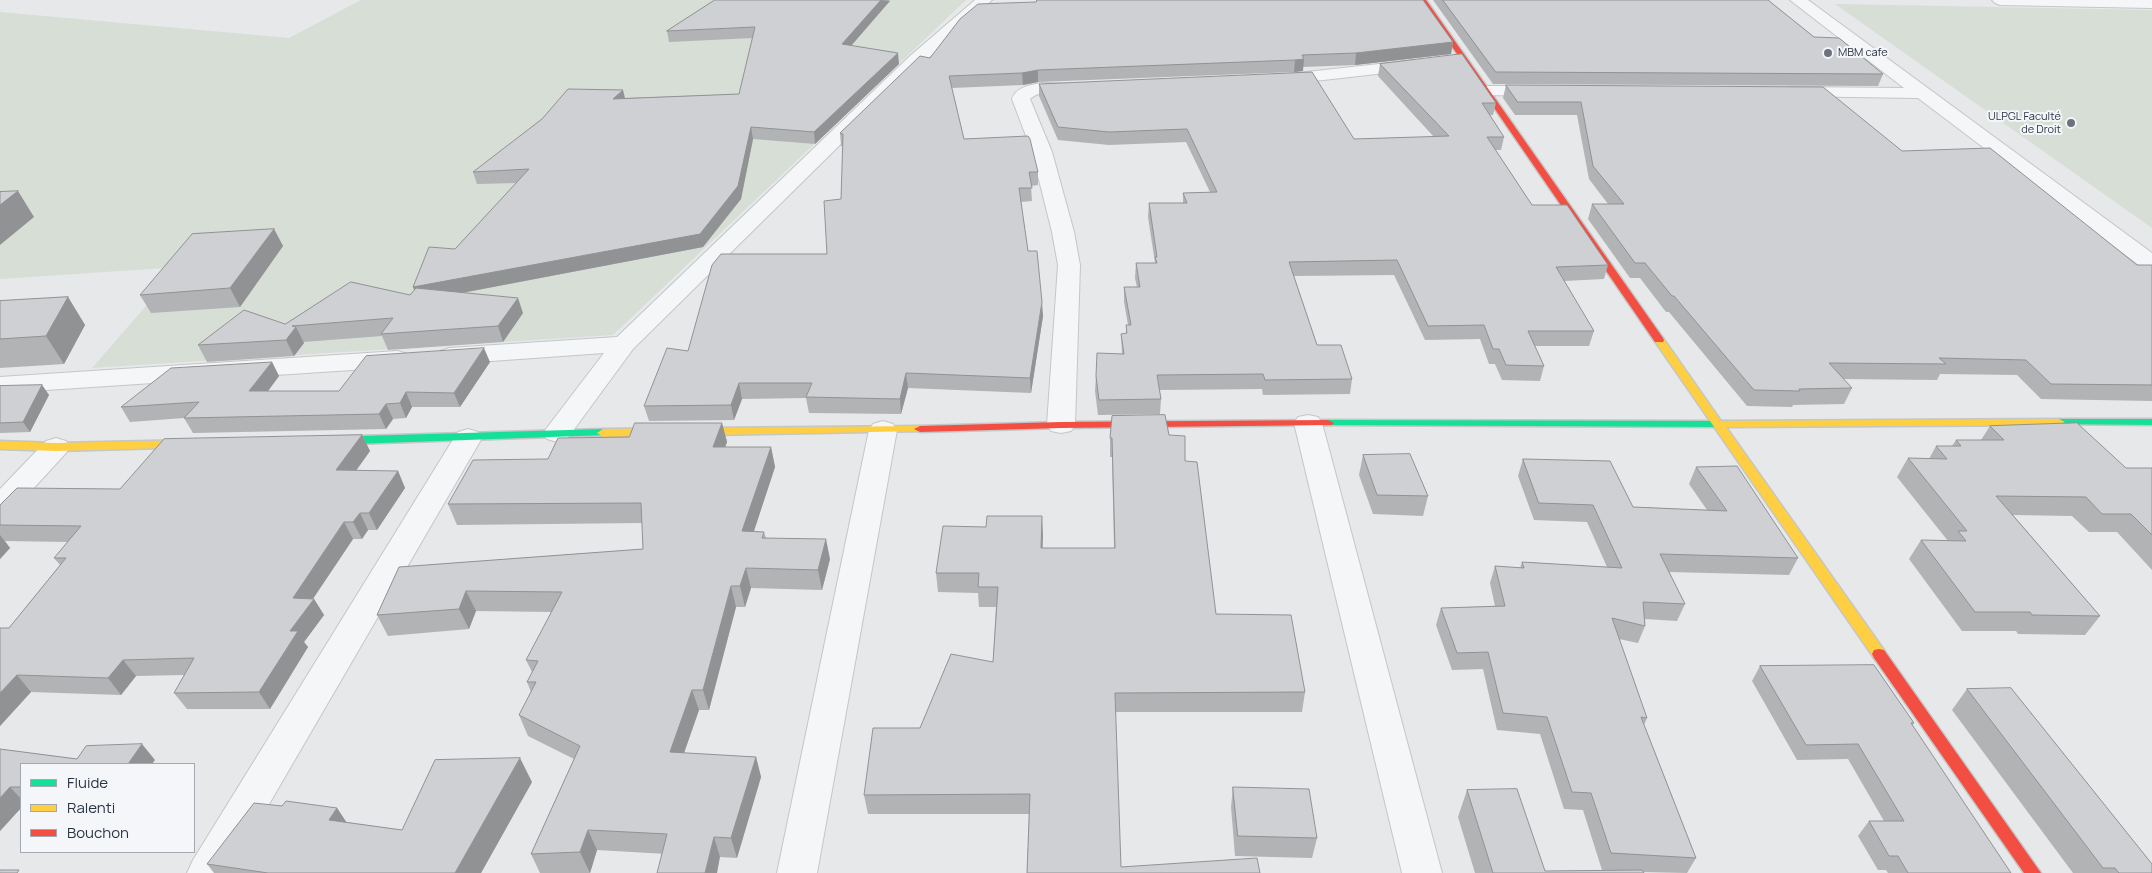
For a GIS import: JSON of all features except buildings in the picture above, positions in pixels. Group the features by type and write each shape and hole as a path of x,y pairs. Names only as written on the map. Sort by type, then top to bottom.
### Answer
{"street":[{"path":"557,433 624,344 916,60 984,0"},
{"path":"1423,0 1449,61 1488,91 1717,424 2033,873"},
{"path":"1798,0 2152,264"},
{"path":"2000,0 2152,3"},
{"path":"1265,80 1313,77 1449,61"},
{"path":"1060,425 1069,265 1063,232 1044,159 1021,99 1022,95 1027,92 1038,89 1097,87"},
{"path":"1488,91 1557,91"},
{"path":"1774,92 1922,93"},
{"path":"0,385 624,344"},
{"path":"311,441 468,438 557,433 883,430 1060,425 2152,422"},
{"path":"1308,423 1422,873"},
{"path":"797,873 883,430"},
{"path":"207,873 468,438"},
{"path":"0,445 56,446 213,443"},
{"path":"0,507 56,446"}],"shaded area":[{"path":"361,0 966,0 613,335 92,368 180,267 0,279 0,12 289,38"},
{"name":"ULPGL Faculté de Droit","path":"1835,4 2152,10 2152,228"}],"traffic: fast":[{"path":"2059,422 2152,422"},
{"path":"1328,423 1722,424"},
{"path":"326,441 603,433"}],"traffic: slow":[{"path":"1659,340 1879,654"},
{"path":"1722,424 2059,422"},
{"path":"603,433 920,429"},
{"path":"0,445 56,447 196,444"}],"traffic: jam":[{"path":"1423,0 1659,340"},
{"path":"920,429 1061,425 1328,423"},
{"path":"1879,654 2033,873"}],"place":[{"name":"MBM cafe","path":"1828,53"},
{"name":"ULPGL Faculté de Droit","path":"2071,123"}]}
